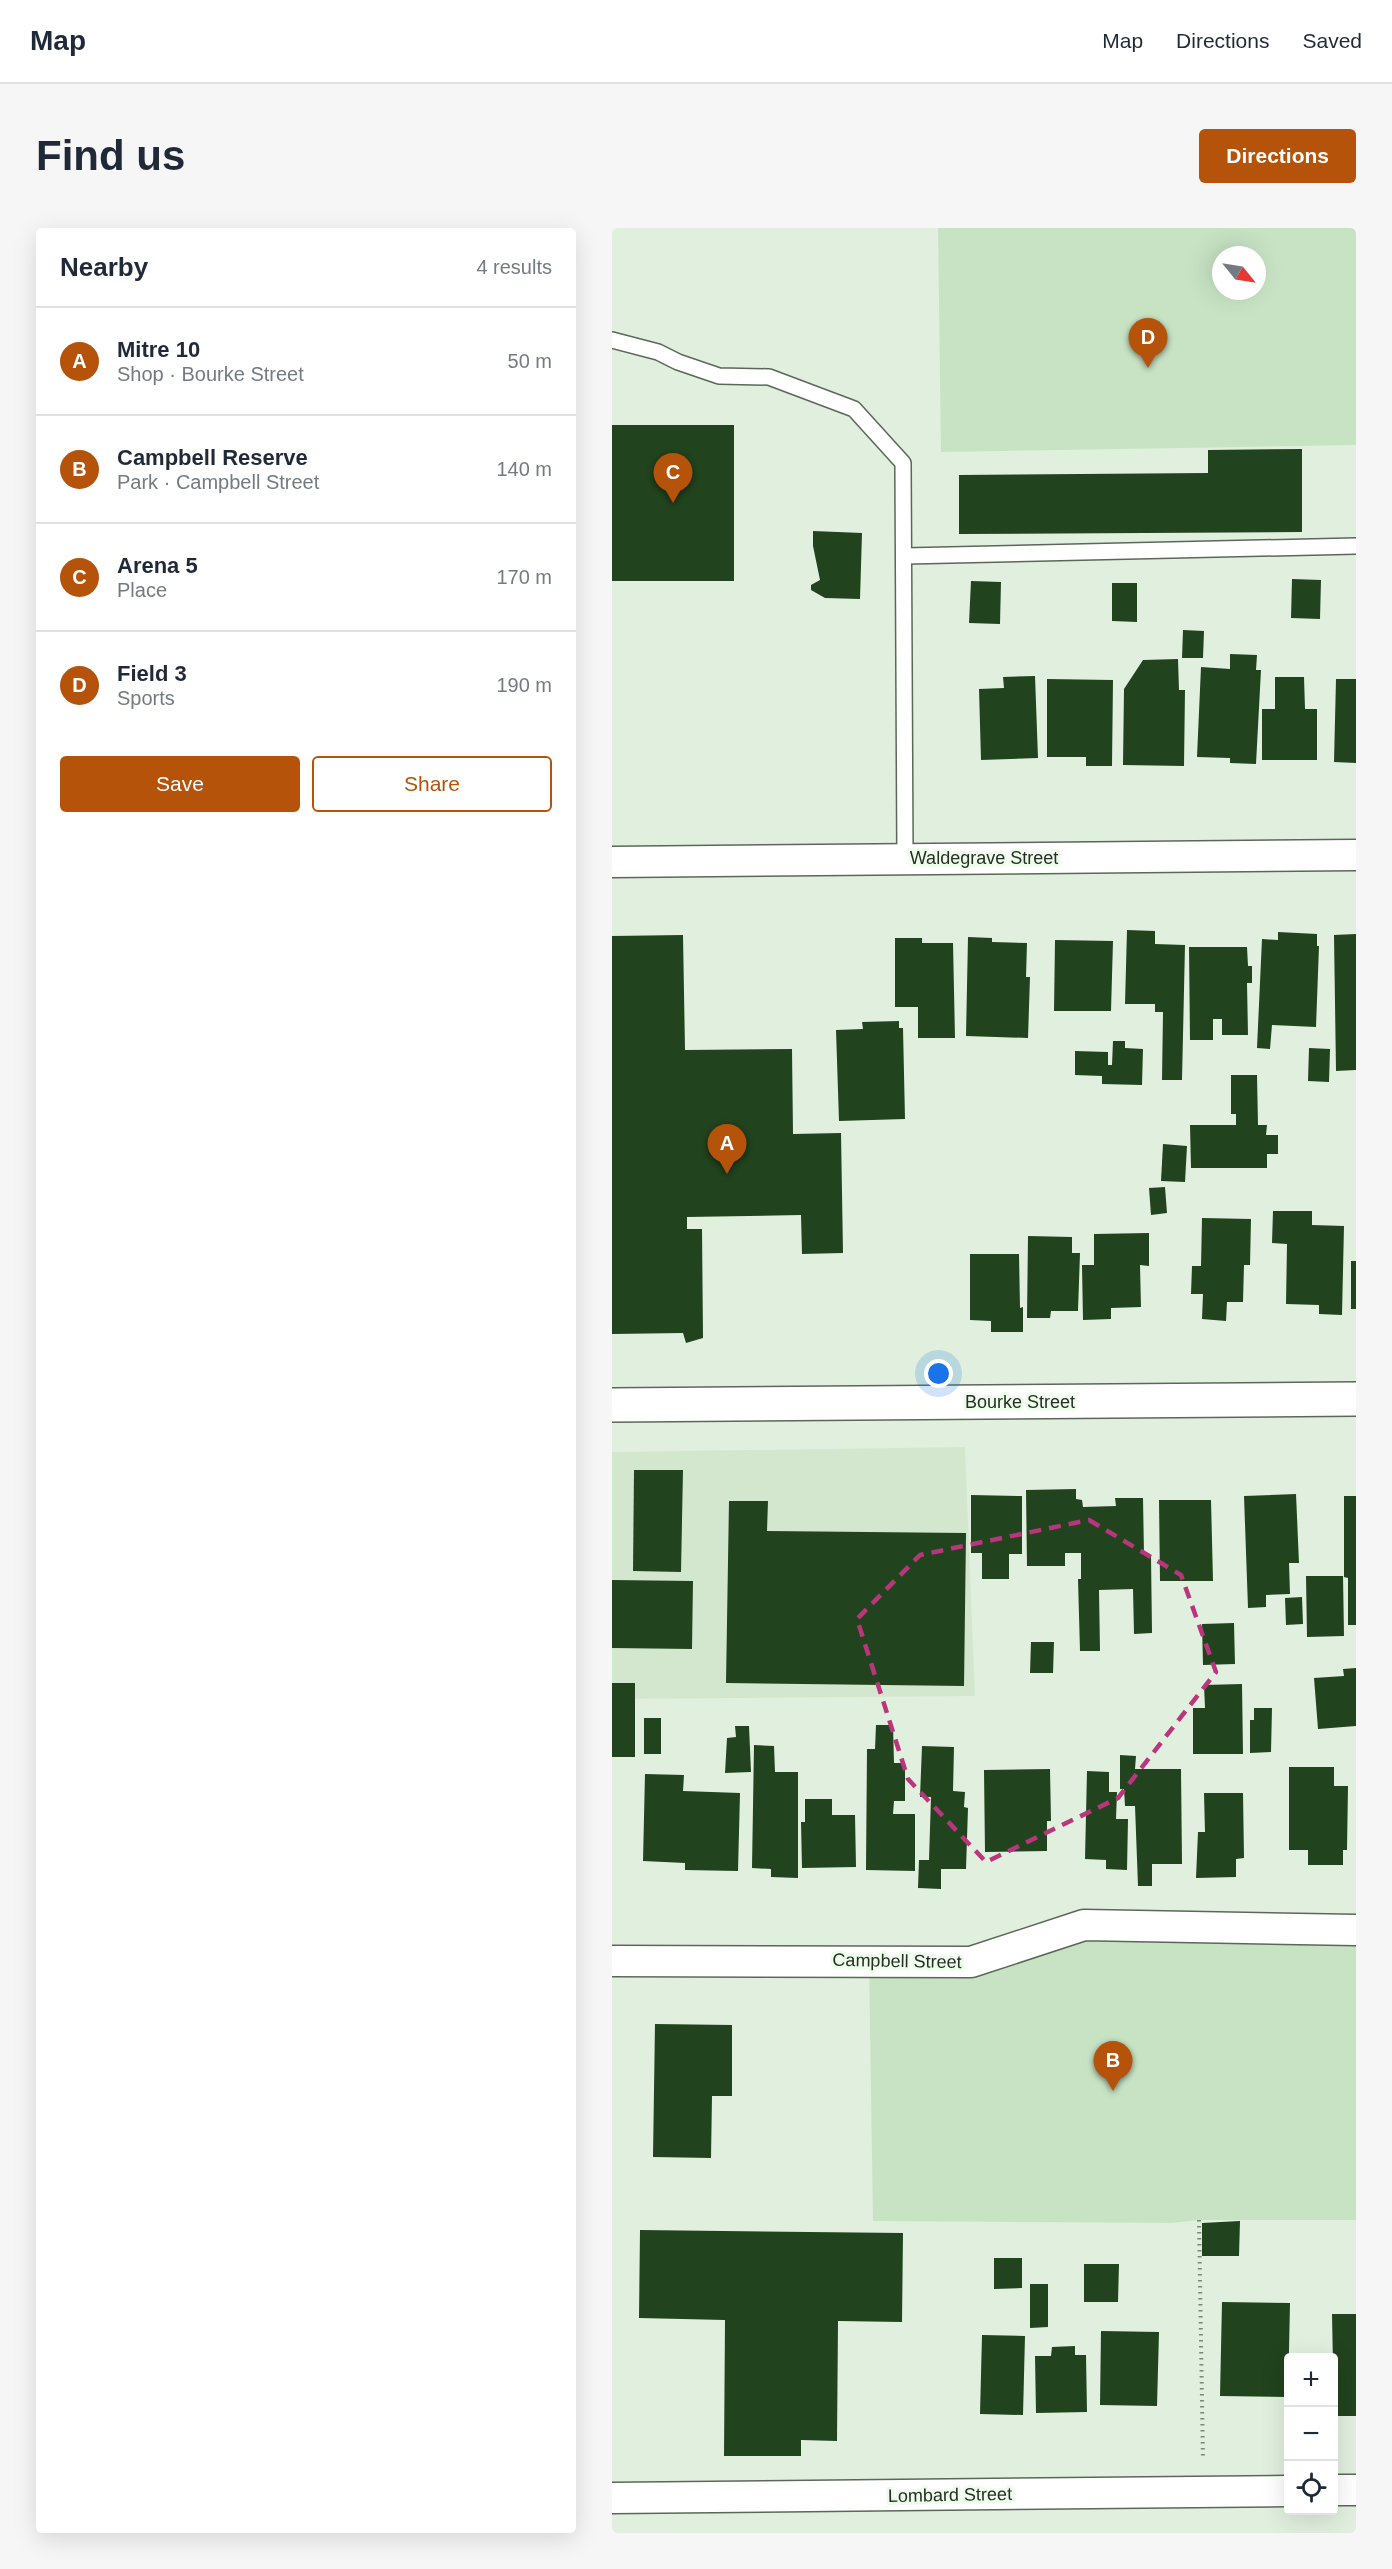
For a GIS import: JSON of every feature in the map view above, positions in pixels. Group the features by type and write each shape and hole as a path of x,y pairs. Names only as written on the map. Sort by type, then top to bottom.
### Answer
{"street":[{"name":"Waldegrave Street","path":"612,862 1356,855"},
{"name":"Bourke Street","path":"615,1408 664,1405 1356,1399"},
{"name":"Campbell Street","path":"612,1961 971,1962 1084,1925 1356,1930"},
{"path":"1338,2490 1356,2490"},
{"name":"Lombard Street","path":"612,2498 1284,2491"}],"lane":[{"path":"612,340 658,352 678,362 719,376 769,378 854,409 903,463 905,859"},
{"path":"905,556 1356,546"}],"path":[{"path":"1199,2220 1203,2491"}],"highlighted area":[{"path":"1089,1520 1181,1575 1216,1672 1118,1798 986,1862 908,1779 857,1619 920,1555"}],"shaded area":[{"path":"938,228 1356,228 1356,445 941,452"},
{"path":"965,1447 975,1696 612,1699 612,1452"},
{"path":"1084,1925 1356,1930 1356,2220 1199,2220 1171,2223 873,2221 869,1960 971,1962"}],"building":[{"path":"612,425 734,425 734,581 612,581"},
{"path":"1302,449 1302,532 959,534 959,475 1208,473 1208,450"},
{"path":"813,531 862,533 860,599 825,598 811,590 811,585 820,580 813,546"},
{"path":"1292,579 1321,580 1320,619 1291,618"},
{"path":"971,581 1001,582 1000,624 969,623"},
{"path":"1112,583 1137,583 1137,622 1112,621"},
{"path":"1183,630 1204,631 1203,658 1182,658"},
{"path":"1230,654 1257,655 1256,670 1261,670 1256,764 1230,763 1230,758 1197,757 1201,667 1230,669"},
{"path":"1178,659 1179,690 1185,690 1184,766 1123,765 1124,689 1143,660"},
{"path":"1035,676 1038,758 981,760 979,689 1004,688 1003,677"},
{"path":"1275,677 1304,677 1305,709 1317,709 1317,760 1262,760 1262,709 1275,709"},
{"path":"1047,679 1113,680 1112,766 1086,766 1086,757 1047,757"},
{"path":"1336,679 1356,679 1356,763 1334,762"},
{"path":"1127,930 1155,931 1155,944 1185,945 1182,1080 1162,1080 1163,1012 1155,1012 1155,1004 1125,1004"},
{"path":"1278,932 1317,934 1317,946 1319,946 1316,1027 1272,1025 1270,1049 1257,1048 1262,939 1278,940"},
{"path":"1356,934 1356,1070 1336,1071 1334,935"},
{"path":"683,935 685,1050 792,1049 793,1134 841,1133 843,1253 802,1254 801,1215 687,1217 687,1229 702,1229 703,1338 686,1343 683,1333 612,1334 612,936"},
{"path":"968,937 992,938 992,942 1027,943 1026,977 1030,977 1028,1038 966,1036"},
{"path":"895,938 922,938 922,943 953,943 955,1038 918,1038 918,1007 895,1007"},
{"path":"1055,940 1113,941 1111,1011 1054,1011"},
{"path":"1189,947 1247,947 1248,966 1252,966 1252,983 1247,983 1248,1035 1222,1035 1222,1019 1213,1019 1213,1040 1190,1040"},
{"path":"899,1021 899,1028 903,1028 905,1119 839,1121 836,1030 863,1029 862,1022"},
{"path":"1113,1041 1125,1041 1125,1048 1143,1049 1142,1085 1102,1084 1102,1076 1075,1075 1075,1051 1108,1052 1108,1065 1112,1065"},
{"path":"1309,1048 1330,1049 1329,1082 1308,1081"},
{"path":"1231,1075 1257,1075 1258,1125 1267,1125 1266,1135 1278,1135 1278,1154 1267,1154 1267,1168 1191,1168 1190,1125 1236,1125 1236,1114 1231,1114"},
{"path":"1163,1144 1187,1146 1185,1182 1161,1181"},
{"path":"1165,1187 1167,1213 1151,1215 1149,1188"},
{"path":"1273,1211 1312,1211 1312,1225 1344,1226 1342,1315 1319,1314 1319,1305 1286,1304 1287,1244 1272,1243"},
{"path":"1202,1218 1251,1219 1250,1265 1244,1265 1243,1302 1227,1302 1226,1321 1202,1319 1203,1294 1191,1294 1192,1266 1201,1266"},
{"path":"1149,1233 1149,1266 1140,1265 1141,1307 1111,1308 1111,1319 1083,1320 1082,1265 1094,1265 1094,1234"},
{"path":"1028,1236 1072,1237 1072,1253 1080,1253 1078,1311 1051,1311 1050,1318 1027,1318"},
{"path":"970,1254 1019,1254 1023,1332 991,1332 991,1321 970,1320"},
{"path":"1351,1261 1356,1261 1356,1309 1351,1309"},
{"path":"634,1470 683,1470 681,1572 633,1571"},
{"path":"1076,1489 1076,1499 1082,1500 1083,1507 1116,1506 1115,1498 1143,1498 1144,1555 1151,1556 1152,1633 1134,1634 1133,1589 1099,1590 1100,1651 1080,1651 1078,1579 1081,1579 1081,1553 1065,1553 1065,1566 1027,1566 1026,1490"},
{"path":"1296,1494 1299,1563 1289,1563 1290,1594 1266,1595 1266,1607 1248,1608 1244,1496"},
{"path":"971,1495 1022,1496 1022,1554 1009,1554 1009,1579 982,1579 982,1553 971,1553"},
{"path":"1344,1496 1356,1496 1356,1625 1348,1625 1348,1578 1344,1577"},
{"path":"1159,1500 1211,1500 1213,1581 1160,1581"},
{"path":"729,1501 768,1501 767,1531 966,1533 964,1686 726,1683"},
{"path":"1306,1576 1343,1576 1344,1636 1307,1637"},
{"path":"612,1580 693,1581 692,1649 612,1648"},
{"path":"1302,1597 1303,1624 1286,1625 1285,1598"},
{"path":"1234,1623 1235,1664 1203,1665 1202,1624"},
{"path":"1031,1642 1054,1642 1053,1673 1030,1673"},
{"path":"1356,1668 1356,1726 1318,1729 1314,1678 1344,1676 1343,1669"},
{"path":"612,1683 635,1683 635,1757 612,1757"},
{"path":"1242,1684 1243,1754 1193,1754 1193,1708 1205,1708 1204,1685"},
{"path":"1254,1708 1272,1708 1271,1752 1250,1753 1250,1720 1254,1720"},
{"path":"644,1718 661,1718 661,1754 644,1754"},
{"path":"876,1725 893,1725 894,1763 905,1763 905,1801 894,1801 893,1814 915,1814 915,1871 866,1870 867,1749 875,1749"},
{"path":"735,1726 749,1726 751,1772 725,1773 727,1738 736,1737"},
{"path":"754,1745 774,1746 775,1772 798,1772 798,1878 771,1877 771,1869 752,1868"},
{"path":"922,1746 954,1747 953,1791 965,1792 964,1807 968,1808 966,1869 941,1869 941,1889 918,1888 919,1860 929,1860 931,1797 920,1797"},
{"path":"1120,1755 1136,1756 1135,1769 1181,1769 1182,1864 1152,1864 1152,1886 1138,1886 1135,1806 1125,1806 1124,1789 1120,1789"},
{"path":"1289,1767 1334,1767 1334,1786 1348,1786 1347,1850 1343,1850 1343,1865 1308,1865 1308,1850 1289,1850"},
{"path":"1050,1769 1051,1821 1047,1821 1047,1851 985,1852 984,1770"},
{"path":"1087,1771 1109,1772 1109,1792 1117,1792 1116,1819 1128,1819 1127,1870 1106,1869 1106,1860 1085,1859"},
{"path":"645,1774 684,1775 683,1791 740,1793 738,1871 685,1870 685,1863 643,1861"},
{"path":"1204,1793 1243,1793 1244,1858 1236,1859 1236,1877 1196,1878 1198,1832 1205,1832"},
{"path":"805,1799 832,1799 832,1815 855,1815 856,1867 802,1868 801,1822 805,1822"},
{"path":"655,2024 732,2025 732,2096 712,2096 711,2158 653,2157"},
{"path":"1240,2221 1239,2256 1202,2256 1202,2223"},
{"path":"640,2230 903,2233 902,2322 838,2321 837,2441 801,2440 801,2456 724,2456 725,2320 639,2318"},
{"path":"994,2258 1022,2258 1022,2288 994,2289"},
{"path":"1084,2264 1119,2264 1118,2302 1084,2302"},
{"path":"1030,2284 1048,2284 1048,2327 1030,2328"},
{"path":"1222,2302 1290,2303 1289,2353 1284,2353 1284,2397 1220,2396"},
{"path":"1332,2314 1356,2314 1356,2416 1338,2416 1338,2353 1333,2353"},
{"path":"1101,2331 1159,2332 1157,2406 1100,2405"},
{"path":"982,2335 1025,2336 1023,2415 980,2414"},
{"path":"1075,2346 1075,2355 1086,2355 1087,2412 1036,2413 1035,2356 1051,2356 1052,2347"}],"place":[{"name":"Field 3","path":"1148,368"},
{"name":"Arena 5","path":"673,503"},
{"name":"Mitre 10","path":"727,1174"},
{"name":"Campbell Reserve","path":"1113,2091"}]}
